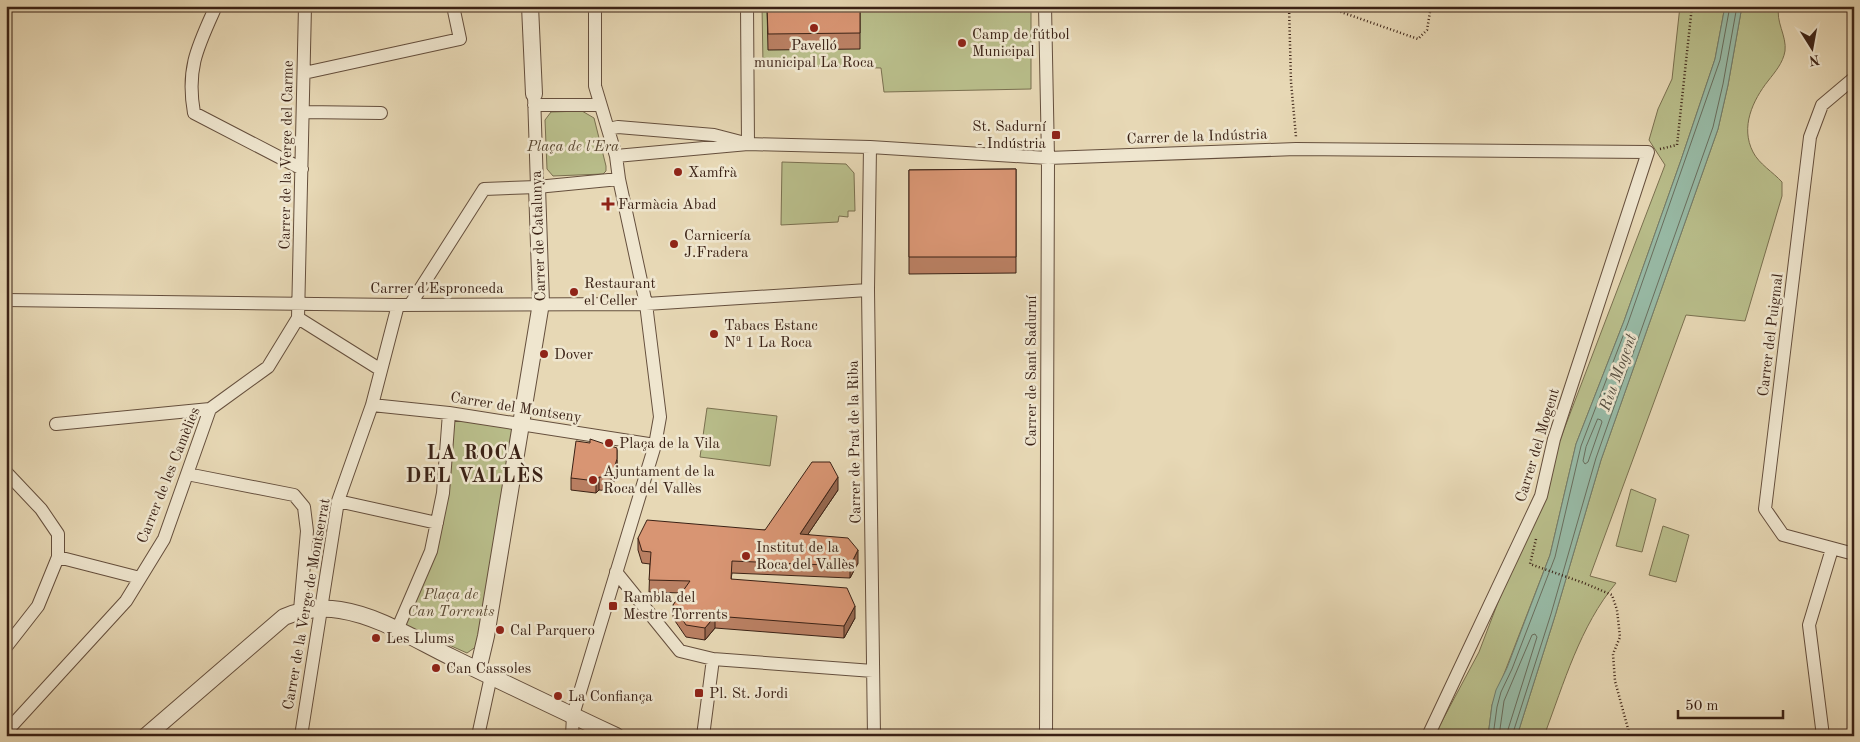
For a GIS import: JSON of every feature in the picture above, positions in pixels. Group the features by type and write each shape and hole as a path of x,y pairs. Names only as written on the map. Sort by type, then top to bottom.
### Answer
{"street":[{"path":"216,6 200,41 192,66 191,96 194,113 302,169"},
{"name":"Carrer de la Verge del Carme","path":"299,304 305,6"},
{"path":"304,73 460,39 453,6"},
{"name":"Carrer de Catalunya","path":"484,673 486,636 541,303 530,6"},
{"path":"572,736 573,715 655,445 660,417 646,304 619,179 616,156 595,86 595,6"},
{"path":"747,6 748,144"},
{"name":"Carrer de Sant Sadurní","path":"1045,6 1048,158 1046,736"},
{"name":"Carrer del Puigmal","path":"1854,78 1822,105 1810,137 1765,509 1783,535 1854,554"},
{"path":"534,100 600,104"},
{"path":"303,112 381,113"},
{"name":"Carrer de la Indústria","path":"608,129 618,127 714,135 748,144"},
{"name":"Carrer de la Indústria","path":"616,156 748,144 870,147 1048,158 1296,149 1648,152"},
{"name":"Carrer de Prat de la Riba","path":"870,147 868,290 874,736"},
{"name":"Carrer del Mogent","path":"1428,736 1541,496 1554,440 1648,152"},
{"name":"Carrer de la Verge de Montserrat","path":"301,736 338,501 372,405 381,370 404,305 484,189 537,187 619,179"},
{"name":"Carrer d'Espronceda","path":"6,300 404,305 646,304 868,290"},
{"name":"Carrer de les Camèlies","path":"6,732 126,601 164,539 210,409 268,367 298,318 299,304"},
{"path":"298,318 381,370"},
{"name":"Carrer del Montseny","path":"372,405 449,413 655,445"},
{"path":"56,424 210,409"},
{"path":"397,630 431,551 443,493 449,413"},
{"path":"6,472 41,509 58,534 58,557 38,606 6,647"},
{"path":"186,474 294,495 304,506 307,531 300,610"},
{"path":"338,501 437,523"},
{"path":"1824,736 1809,625 1832,549"},
{"path":"58,557 140,578"},
{"path":"616,572 680,651 713,658 873,670"},
{"path":"146,736 284,617 300,610 320,608 361,615 397,630 616,736"},
{"path":"703,736 713,658"},
{"path":"478,736 484,673"}],"path":[{"path":"1289,6 1291,82 1296,149"},
{"path":"1324,6 1418,39 1427,30 1432,6"},
{"path":"1648,152 1677,144 1692,6"},
{"path":"1530,564 1612,595 1617,610 1620,638 1613,654 1615,681 1630,736"}],"green space":[{"path":"762,6 1031,6 1031,89 884,92 881,68 763,65"},
{"path":"1680,6 1725,6 1715,59 1624,321 1576,444 1550,555 1492,705 1488,736 1434,736 1479,652 1665,165 1649,140 1658,109 1672,79"},
{"path":"1742,6 1779,6 1778,12 1785,45 1785,51 1778,67 1753,105 1748,124 1749,143 1753,152 1762,164 1782,182 1782,196 1745,321 1686,315 1590,576 1616,583 1603,600 1583,636 1544,736 1517,736 1601,460 1718,129"},
{"name":"Plaça de l'Era","path":"582,111 594,118 606,171 603,174 553,176 547,169 545,120 551,112"},
{"path":"782,162 846,164 854,173 855,211 848,211 848,217 839,216 838,222 781,225"},
{"path":"707,408 777,416 770,466 700,457"},
{"name":"Plaça de Can Torrents","path":"453,416 519,428 480,644 467,653 400,623 431,551"},
{"path":"1631,489 1656,499 1642,552 1616,546"},
{"path":"1663,526 1689,535 1676,582 1649,575"}],"water":[{"name":"Riu Mogent","path":"1725,6 1742,6 1718,129 1601,460 1517,736 1488,736 1496,690 1507,668 1550,555 1576,444 1624,321 1715,59"}],"building":[{"name":"Pavelló municipal La Roca","path":"767,6 860,6 860,33 768,34"},
{"path":"1016,169 1016,257 909,257 909,170"},
{"name":"Ajuntament de la Roca del Vallès","path":"590,439 617,448 617,459 611,478 599,477 596,481 571,478 576,441 590,443"},
{"name":"Institut de la Roca del Vallès","path":"812,462 830,462 838,477 800,534 848,538 858,550 850,566 732,561 731,579 847,588 855,606 844,626 715,616 705,628 686,625 673,605 690,581 649,580 651,552 642,551 638,538 647,520 765,530"}],"place":[{"name":"Pavelló municipal La Roca","path":"814,28"},
{"name":"Camp de fútbol Municipal","path":"962,43"},
{"name":"St. Sadurní - Indústria","path":"1056,135"},
{"name":"Xamfrà","path":"678,172"},
{"name":"Farmàcia Abad","path":"608,204"},
{"name":"Carnicería J.Fradera","path":"674,244"},
{"name":"Restaurant el Celler","path":"574,292"},
{"name":"Tabacs Estanc Nº 1 La Roca","path":"714,334"},
{"name":"Dover","path":"544,354"},
{"name":"Plaça de la Vila","path":"609,443"},
{"name":"Ajuntament de la Roca del Vallès","path":"593,480"},
{"name":"Institut de la Roca del Vallès","path":"746,556"},
{"name":"Rambla del Mestre Torrents","path":"613,606"},
{"name":"Cal Parquero","path":"500,630"},
{"name":"Les Llums","path":"376,638"},
{"name":"Can Cassoles","path":"436,668"},
{"name":"Pl. St. Jordi","path":"699,693"},
{"name":"La Confiança","path":"558,696"}],"district":[{"name":"LA ROCA DEL VALLÈS","path":"475,464"}]}
